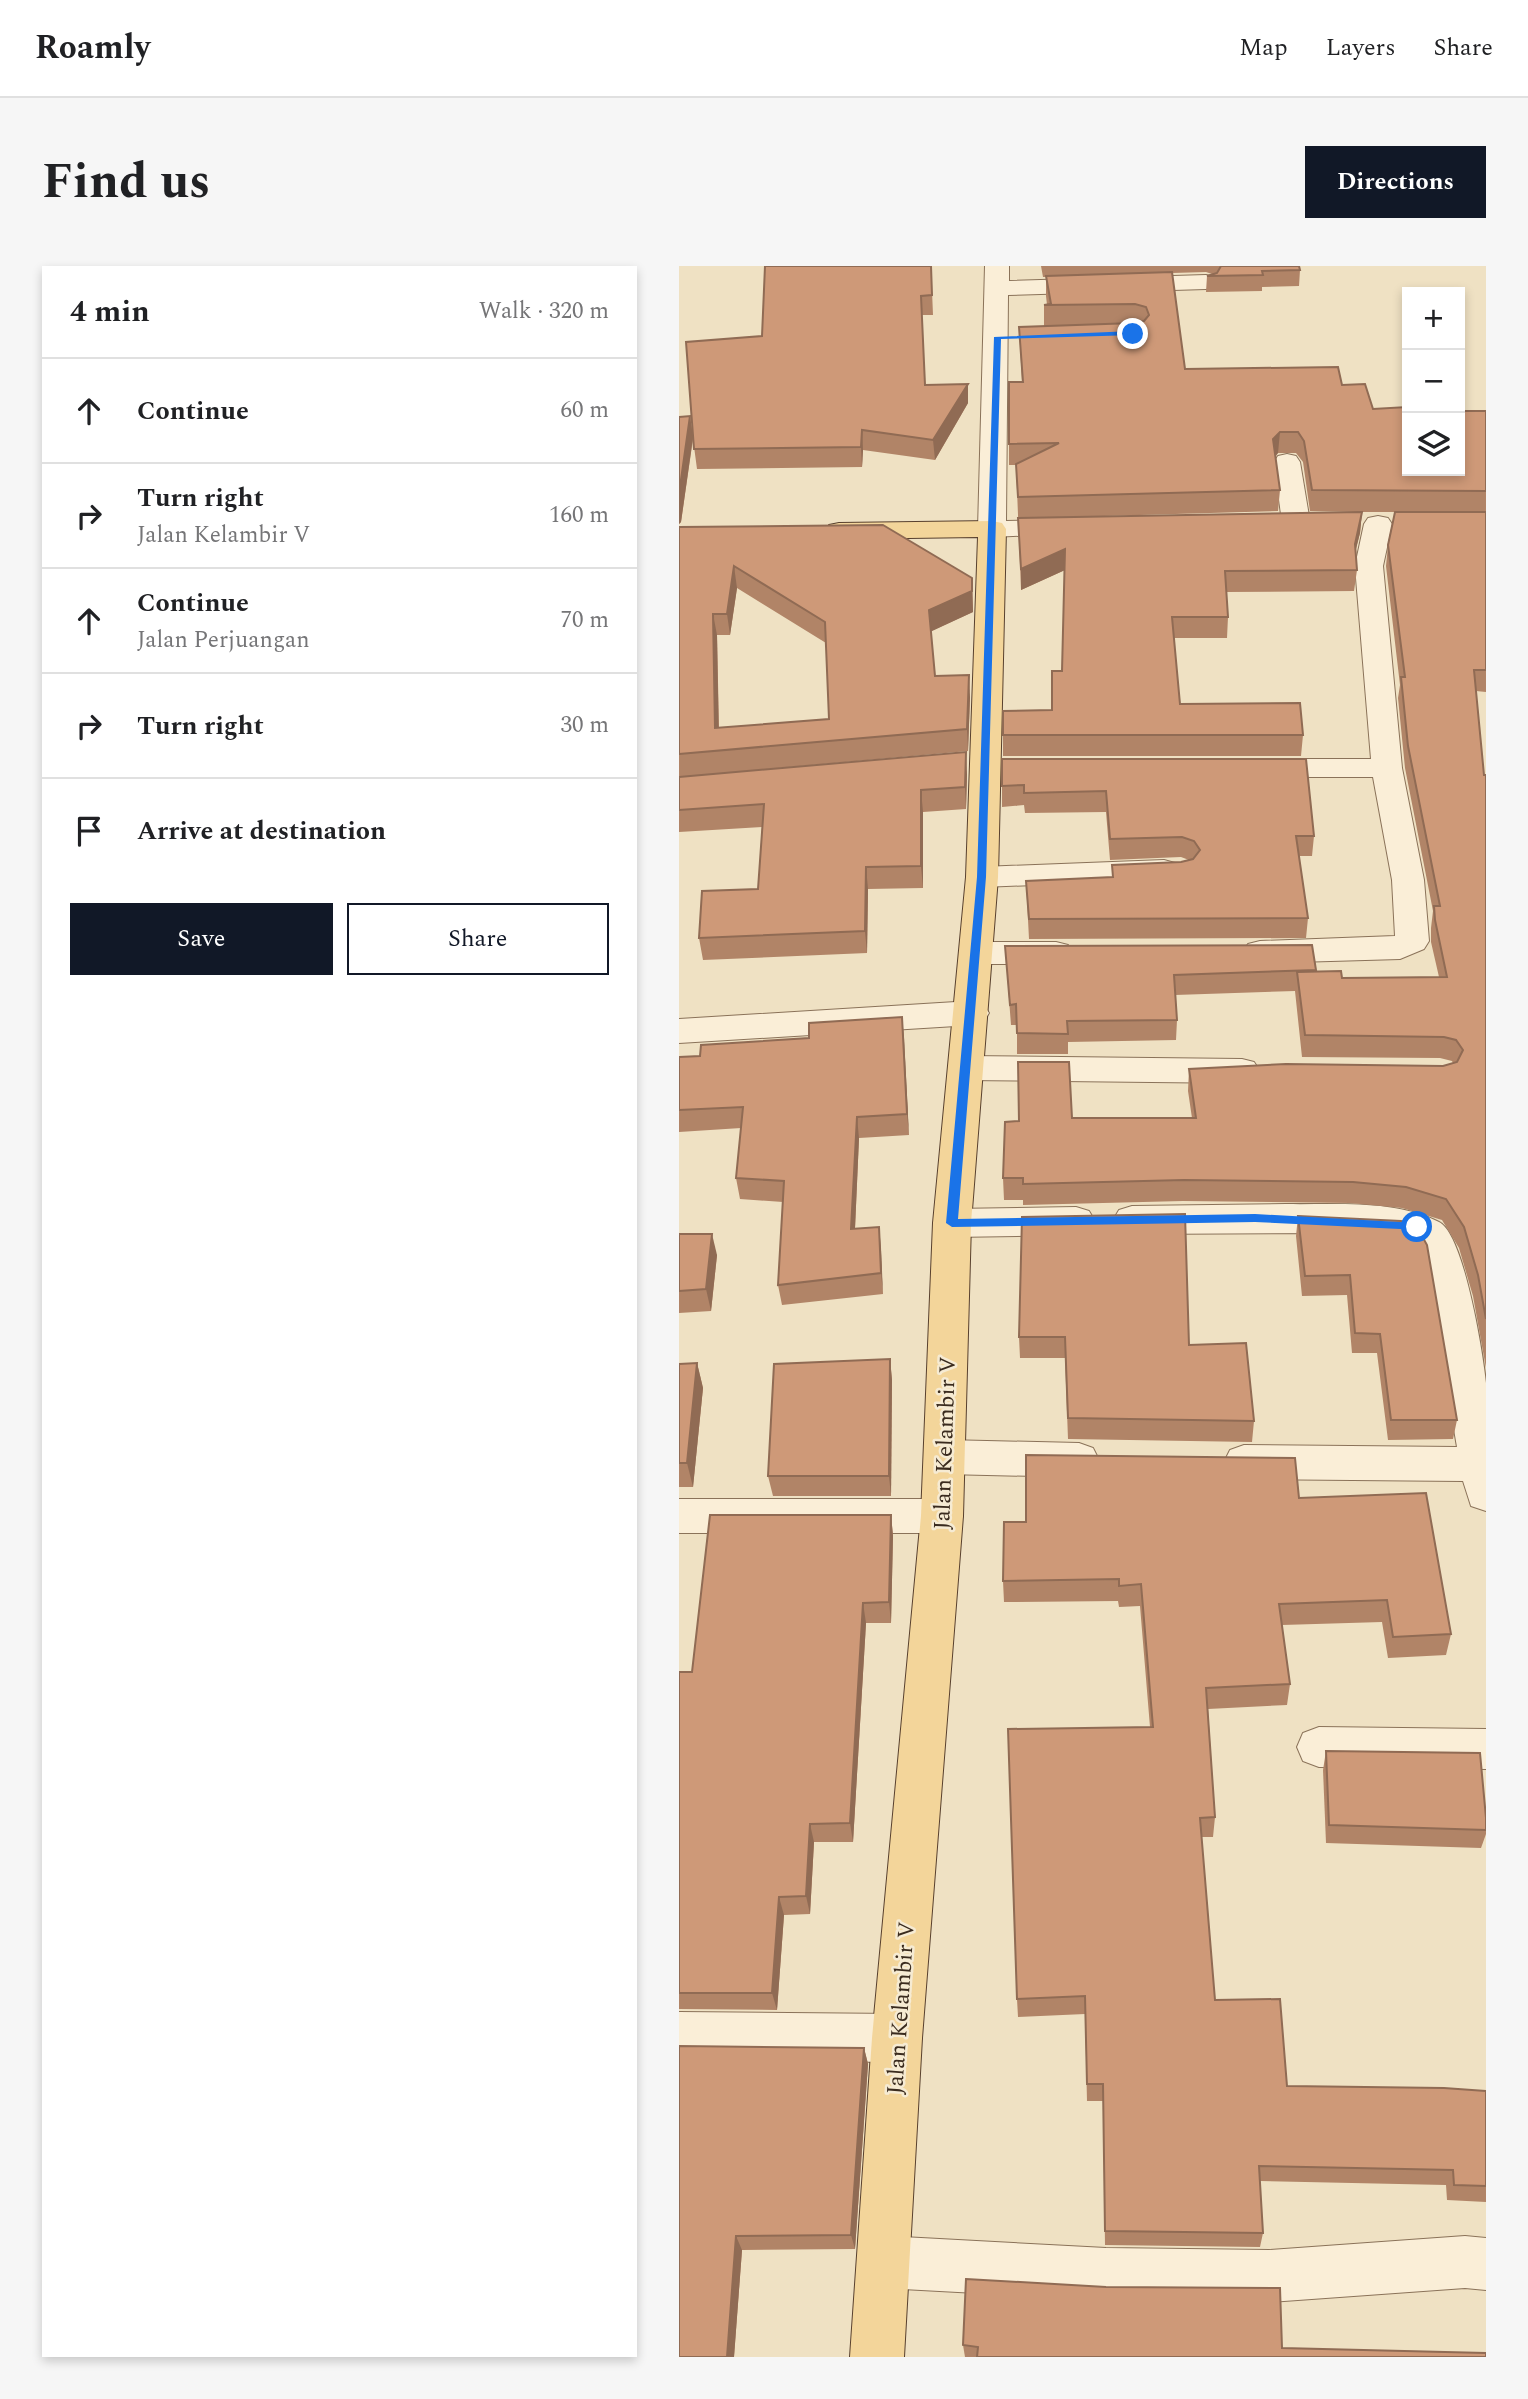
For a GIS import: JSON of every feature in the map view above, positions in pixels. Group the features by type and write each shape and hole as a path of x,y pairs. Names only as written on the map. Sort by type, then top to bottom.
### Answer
{"main road":[{"path":"815,531 992,529"},
{"name":"Jalan Kelambir V","path":"877,2357 897,2038 942,1516 952,1223 982,877 992,529"}],"street":[{"path":"1097,526 992,529 998,277 1206,282"},
{"path":"997,337 1025,337"},
{"path":"1223,953 1400,948 1412,941 1408,880 1387,768 1364,523 1283,522 1287,462"},
{"path":"1221,768 1387,768"},
{"path":"982,877 1180,870"},
{"path":"976,953 1086,953"},
{"path":"679,1031 972,1013"},
{"path":"964,1068 1268,1071"},
{"path":"952,1223 1255,1218 1398,1224 1427,1232 1435,1241 1445,1264 1483,1479 1204,1461"},
{"path":"945,1457 1122,1460"},
{"path":"679,1517 942,1516"},
{"path":"1319,1747 1486,1749"},
{"path":"679,2036 897,2038"},
{"path":"884,2262 1106,2274 1269,2276 1465,2262 1486,2264"}],"building":[{"path":"765,266 931,266 932,295 921,296 925,385 968,384 933,440 862,430 861,447 694,449 686,342 762,336"},
{"path":"1221,266 1299,266 1300,270 1262,271 1263,275 1207,276 1217,273"},
{"path":"1172,272 1185,369 1338,367 1342,385 1365,384 1373,409 1402,407 1402,476 1465,476 1465,411 1486,411 1486,491 1312,490 1304,441 1298,432 1280,432 1273,439 1280,490 1018,497 1016,464 1059,443 1009,444 1009,382 1023,382 1019,327 1134,323 1144,321 1149,315 1146,307 1135,304 1044,305 1051,304 1046,276"},
{"path":"690,416 679,494 679,417"},
{"path":"1362,512 1355,544 1357,570 1225,571 1228,617 1172,617 1180,704 1300,703 1303,735 1003,735 1003,711 1052,710 1052,671 1062,671 1065,549 1021,569 1018,518"},
{"path":"1395,512 1486,512 1486,670 1474,670 1486,775 1486,1319 1478,1275 1464,1227 1446,1199 1406,1187 1353,1182 1184,1180 1023,1184 1023,1178 1003,1178 1005,1122 1019,1121 1018,1062 1069,1062 1072,1118 1196,1118 1189,1069 1286,1064 1443,1066 1457,1062 1463,1050 1456,1040 1444,1037 1305,1035 1297,972 1341,971 1342,978 1447,977 1435,920 1434,906 1440,906 1408,746 1401,677 1405,677 1388,545"},
{"path":"883,525 972,578 972,591 929,610 935,676 969,675 967,729 679,754 679,527","holes":["734,566 825,622 829,719 715,728 713,614 727,614"]},
{"path":"966,752 965,787 921,790 921,866 866,867 865,931 699,938 702,891 758,889 764,804 679,810 679,777"},
{"path":"1002,759 1306,759 1314,836 1296,836 1308,918 1029,919 1026,881 1113,877 1112,865 1181,862 1193,859 1200,850 1194,841 1182,837 1110,839 1106,791 1024,793 1024,785 1002,786"},
{"path":"1312,945 1316,970 1174,975 1177,1020 1067,1021 1068,1034 1017,1033 1016,1004 1010,1005 1005,946"},
{"path":"902,1017 907,1114 857,1117 851,1229 879,1227 881,1273 778,1285 784,1181 736,1178 743,1107 679,1110 679,1057 700,1056 701,1045 809,1038 809,1023"},
{"path":"1185,1214 1189,1345 1246,1343 1254,1421 1068,1418 1065,1337 1019,1337 1022,1217"},
{"path":"1298,1216 1401,1221 1416,1225 1427,1245 1457,1420 1391,1420 1380,1334 1355,1333 1350,1275 1305,1276"},
{"path":"679,1234 712,1234 706,1289 679,1291"},
{"path":"890,1359 889,1476 768,1476 774,1364"},
{"path":"697,1363 687,1463 679,1463 679,1364"},
{"path":"1026,1455 1295,1458 1299,1498 1426,1493 1451,1634 1393,1637 1387,1600 1279,1604 1290,1684 1206,1688 1215,1817 1200,1818 1215,2000 1280,1999 1287,2086 1486,2091 1486,2186 1454,2185 1453,2170 1259,2166 1263,2233 1105,2231 1103,2084 1087,2084 1085,1996 1017,1999 1008,1729 1153,1727 1141,1584 1119,1586 1119,1579 1003,1581 1004,1522 1026,1522"},
{"path":"710,1515 891,1515 889,1602 863,1603 850,1823 810,1824 806,1896 779,1897 772,1993 679,1993 679,1672 692,1672"},
{"path":"1326,1751 1480,1753 1486,1830 1329,1825"},
{"path":"679,2046 864,2048 851,2235 736,2236 727,2357 679,2357"},
{"path":"966,2279 1106,2287 1280,2288 1282,2348 1486,2353 1486,2357 977,2357 978,2347 963,2345"}],"route":[{"path":"1133,334 997,337 982,877 952,1223 1255,1218 1417,1227"}]}
